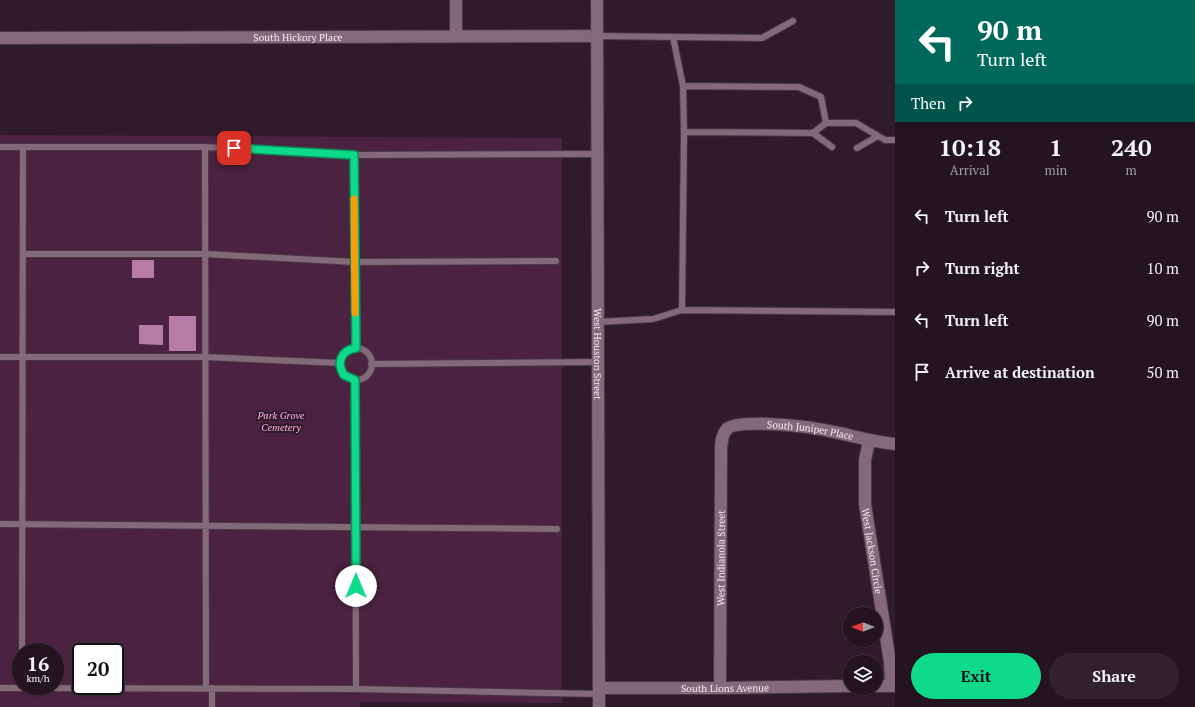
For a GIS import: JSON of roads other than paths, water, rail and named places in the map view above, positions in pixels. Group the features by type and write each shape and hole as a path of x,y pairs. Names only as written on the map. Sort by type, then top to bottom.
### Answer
{"street":[{"path":"456,0 456,35"},
{"name":"West Houston Street","path":"597,0 599,707"},
{"name":"South Hickory Place","path":"0,38 456,35 597,36"},
{"name":"South Juniper Place","path":"726,429 734,425 744,423 793,426 829,431 868,441 895,444"},
{"name":"West Indianola Street","path":"720,688 721,458 722,441 726,429"},
{"name":"West Jackson Circle","path":"868,441 865,460 865,504 893,686"},
{"name":"South Lions Avenue","path":"599,691 843,686"}],"lane":[{"path":"597,36 762,38 793,20"},
{"path":"673,36 683,86 684,132 682,310"},
{"path":"683,86 799,87 821,97 826,123"},
{"path":"813,133 826,123 856,123 885,140 895,140"},
{"path":"684,132 813,133 832,147"},
{"path":"857,148 878,136"},
{"path":"0,147 205,147 354,155 598,154"},
{"path":"22,643 23,147"},
{"path":"205,147 206,526 209,688 212,707"},
{"path":"354,155 356,348"},
{"path":"23,254 205,254 355,262 556,261"},
{"path":"598,322 653,319 682,310 895,312"},
{"path":"356,348 366,351 369,355 371,364 368,375 355,380 344,375 340,363 342,355 346,351 356,348"},
{"path":"0,356 205,357 340,363"},
{"path":"371,364 598,362"},
{"path":"355,380 356,689"},
{"path":"0,524 556,529"},
{"path":"0,688 12,687"},
{"path":"64,687 599,691"}],"park label":[{"name":"Park Grove Cemetery","path":"281,420"}]}
